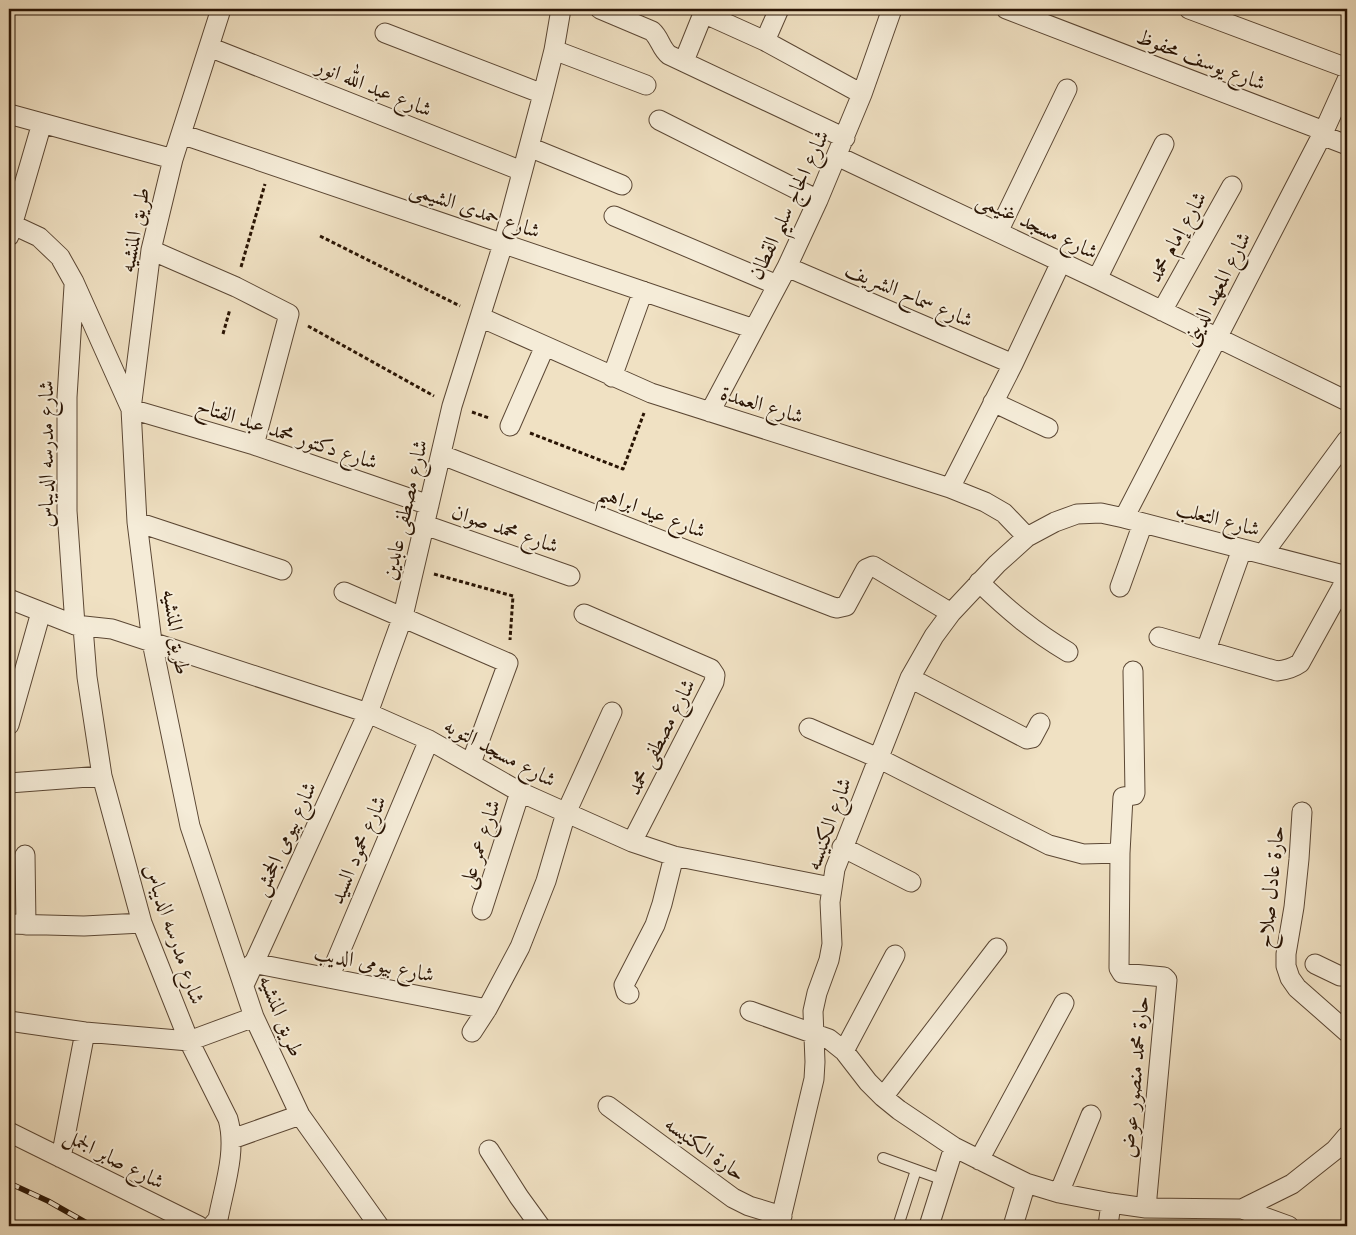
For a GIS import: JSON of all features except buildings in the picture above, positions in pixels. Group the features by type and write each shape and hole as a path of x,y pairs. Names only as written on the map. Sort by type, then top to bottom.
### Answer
{"street":[{"name":"طريق المنشيه","path":"222,9 173,159 151,250 131,409 137,522 152,642 190,826 254,1017 300,1115 379,1226"},
{"name":"شارع مصطفى عابدين","path":"368,712 403,616 452,406 503,244 554,50 560,9"},
{"path":"600,9 652,31 665,52 845,138"},
{"path":"765,41 779,9"},
{"name":"شارع الحاج سليم القطان","path":"710,412 787,268 838,156 892,9"},
{"name":"شارع يوسف محفوظ","path":"1006,9 1322,133 1347,145"},
{"path":"1189,9 1347,68"},
{"path":"684,61 704,11 765,41 862,94"},
{"path":"385,33 543,94"},
{"name":"شارع عبد الله انور","path":"209,47 522,171"},
{"path":"554,50 646,85"},
{"name":"شارع المعهد الدينى","path":"1124,518 1322,133 1347,80"},
{"path":"998,232 1066,89"},
{"path":"9,114 173,159"},
{"path":"659,120 818,200"},
{"path":"42,123 10,228 39,237 60,257 74,282 131,409"},
{"name":"شارع حمدى الشيمى","path":"181,134 754,329"},
{"path":"1097,279 1164,144"},
{"path":"529,147 622,185"},
{"name":"شارع مسجد غنيمى","path":"838,156 1097,279 1347,401"},
{"name":"شارع إمام محمد","path":"1162,311 1232,186"},
{"path":"614,216 777,285"},
{"path":"151,250 236,287 289,314 254,445"},
{"path":"950,488 1061,262"},
{"name":"شارع سماح الشريف","path":"787,268 1012,364"},
{"name":"شارع مدرسه الديباس","path":"74,282 66,406 67,511 79,626 102,776 142,923 189,1041 228,1119 232,1139 215,1222"},
{"path":"612,377 643,291"},
{"name":"شارع العمدة","path":"480,317 651,394 950,488 986,502 1004,513 1027,537"},
{"path":"510,426 545,346"},
{"path":"993,402 1048,428"},
{"name":"شارع دكتور محمد عبد الفتاح","path":"131,409 254,445 429,505"},
{"path":"1263,554 1347,440"},
{"name":"شارع عيد ابراهيم","path":"442,454 833,607 846,606 866,569 873,566 951,613"},
{"name":"شارع التعلب","path":"1077,514 1101,513 1124,518 1347,577"},
{"name":"شارع الكنيسه","path":"781,1221 814,1079 816,1062 813,1011 817,993 830,960 832,944 831,887 835,869 842,847 910,678 934,636 951,613 979,582 1027,537 1055,522 1077,514"},
{"path":"137,522 282,570"},
{"path":"1120,587 1143,523"},
{"name":"شارع محمد صوان","path":"425,525 570,576"},
{"path":"1206,650 1242,549"},
{"path":"1159,636 1277,671 1293,668 1300,662 1347,577"},
{"path":"979,582 1006,609 1036,632 1068,652"},
{"path":"344,592 508,663 471,763"},
{"name":"شارع مسجد التوبه","path":"9,599 79,626 112,629 368,712 429,740 520,792 632,842 674,856 831,887"},
{"path":"9,725 41,612"},
{"name":"شارع مصطفى محمد","path":"584,614 711,669 714,675 714,682 632,842"},
{"name":"حارة محمد منصور عوض","path":"1133,671 1136,793 1124,797 1120,853 1119,970 1122,973 1164,977 1167,980 1146,1208"},
{"path":"910,678 1027,739 1032,738 1040,723"},
{"name":"شارع بيومى الجحش","path":"244,986 368,712"},
{"path":"472,1032 520,946 543,889 566,813 612,712"},
{"path":"809,728 878,758 1049,845 1082,854 1120,853"},
{"name":"شارع محمود السيد","path":"329,978 429,740"},
{"path":"9,783 102,776"},
{"name":"شارع عمر على","path":"482,910 520,792"},
{"name":"حارة عادل صلاح","path":"1302,812 1299,859 1286,966 1290,978 1297,988 1347,1032"},
{"path":"842,847 911,882"},
{"path":"25,855 18,925 84,926 142,923"},
{"path":"630,994 626,992 624,985 655,925 674,856"},
{"path":"883,1097 996,948"},
{"path":"844,1051 895,955"},
{"name":"شارع بيومى الديب","path":"253,963 486,1009"},
{"path":"1315,964 1340,976 1347,975"},
{"path":"979,1160 1064,1003"},
{"path":"750,1011 829,1039 844,1051 868,1082 883,1097 954,1147 1026,1183 1111,1203 1241,1218 1289,1226"},
{"path":"9,1021 85,1032 189,1041 254,1017"},
{"path":"61,1158 85,1032"},
{"name":"حارة الكنيسه","path":"608,1106 733,1198 781,1221"},
{"path":"1059,1192 1091,1114"},
{"path":"232,1139 300,1115"},
{"name":"شارع صابر الجمل","path":"9,1132 199,1226"},
{"path":"1241,1218 1292,1184 1335,1150 1347,1136"},
{"path":"929,1226 954,1147"},
{"path":"489,1150 540,1226"},
{"path":"1013,1226 1026,1183"},
{"path":"1108,1226 1111,1203"}],"lane":[{"path":"883,1158 944,1180"},
{"path":"898,1226 916,1170"}],"path":[{"path":"236,287 270,164"},
{"path":"320,236 480,317"},
{"path":"289,314 452,406 623,469 651,394"},
{"path":"414,568 513,596 508,663"}],"railway":[{"path":"9,1183 48,1201 92,1226"}]}
